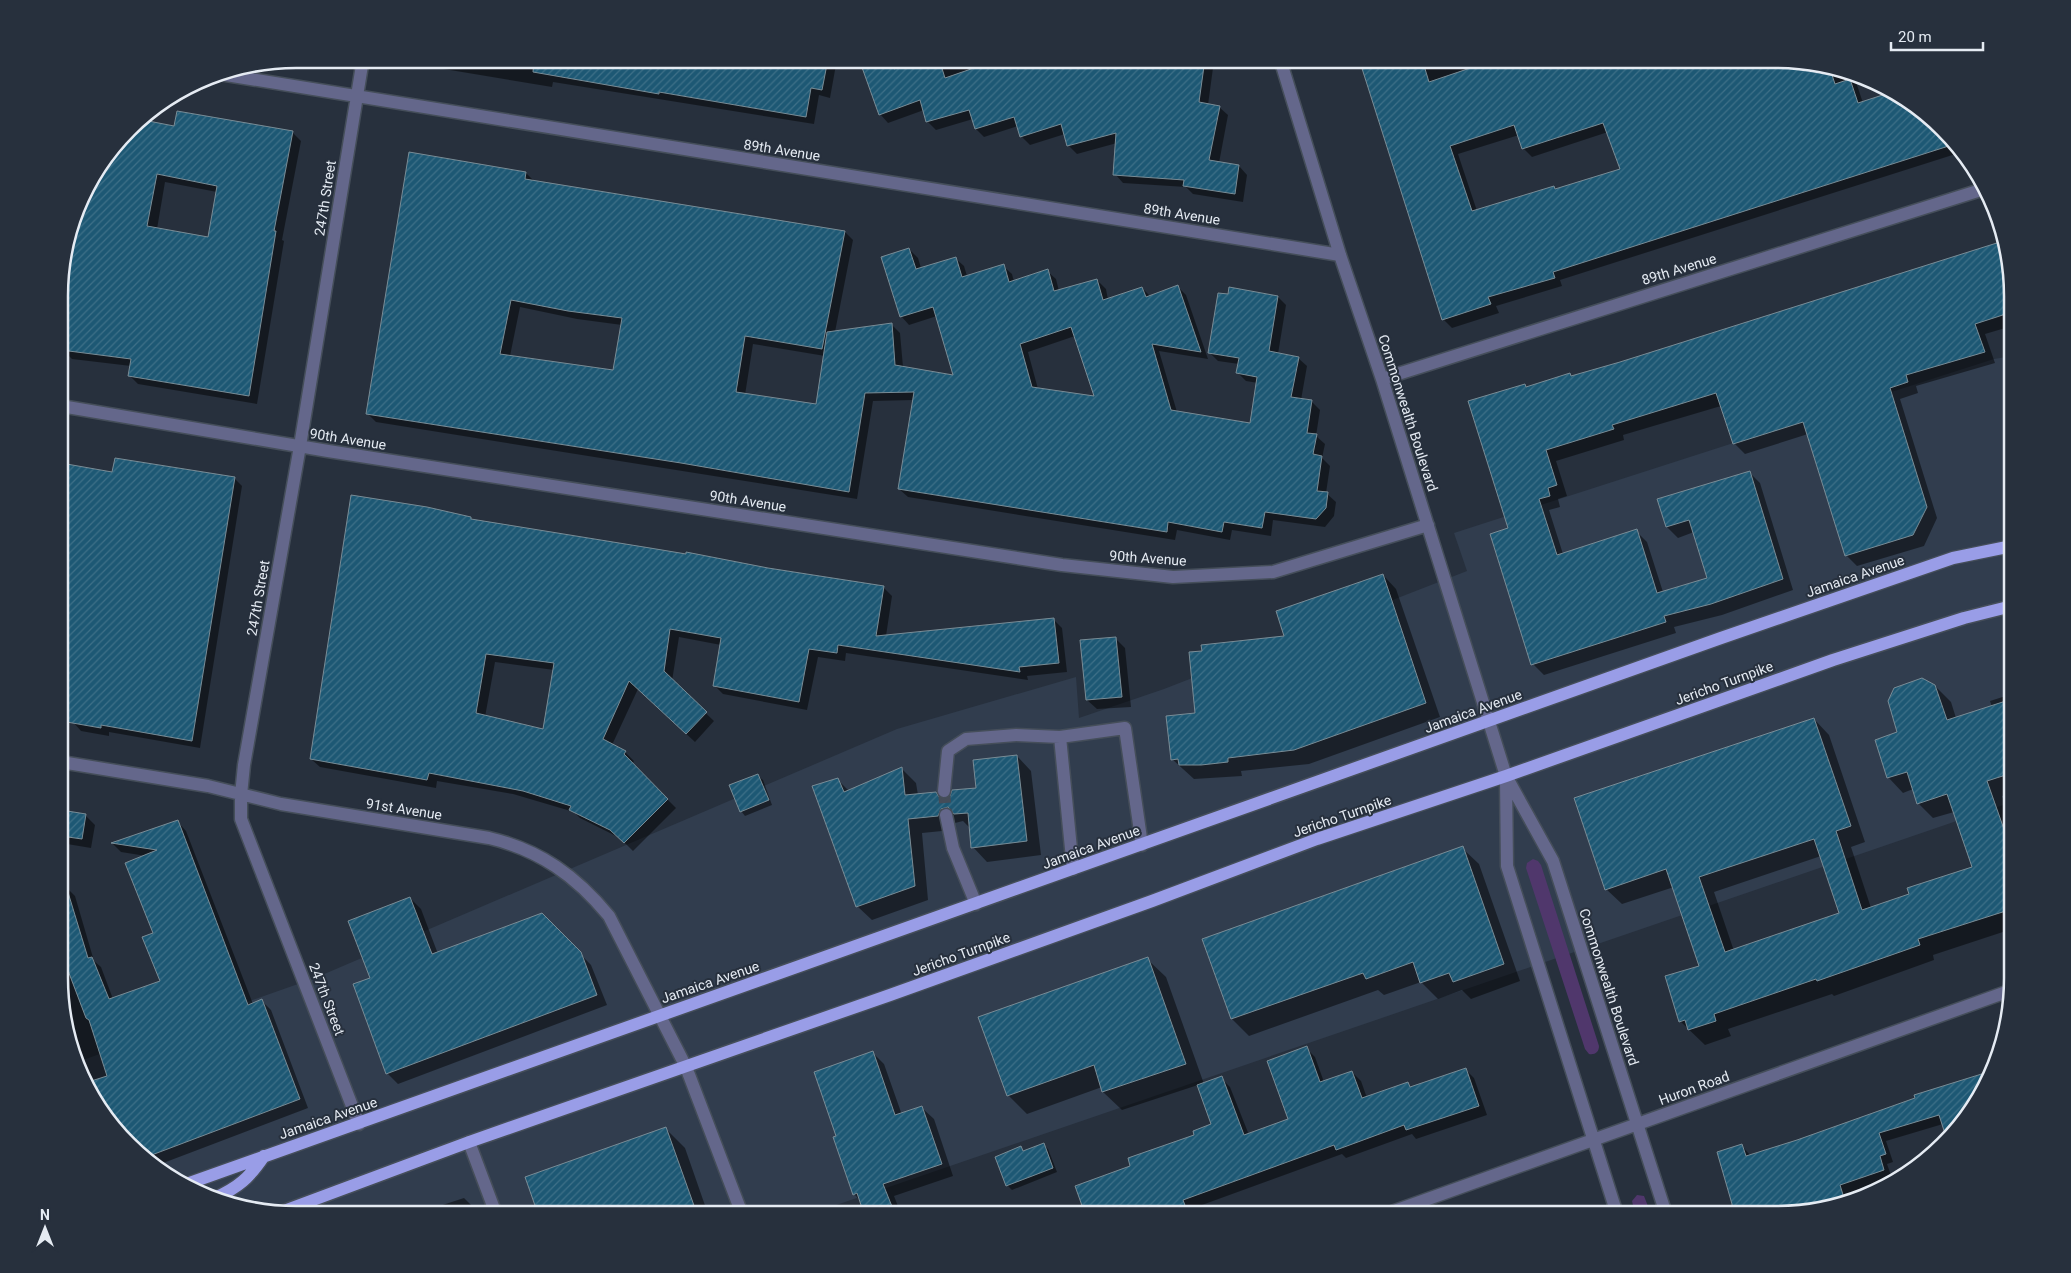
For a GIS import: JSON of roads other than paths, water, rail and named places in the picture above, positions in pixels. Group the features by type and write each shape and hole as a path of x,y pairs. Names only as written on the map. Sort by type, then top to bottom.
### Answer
{"main road":[{"name":"Jamaica Avenue","path":"193,1182 1073,870 1720,638 1954,558 2004,548"},
{"name":"Jericho Turnpike","path":"686,1067 1152,902 1317,839 1506,776 1833,660 1964,618 2004,608"},
{"path":"298,1206 469,1142 686,1067"},
{"path":"223,1193 250,1176 264,1156"}],"street":[{"name":"247th Street","path":"359,1124 241,820 241,795 361,68"},
{"name":"Commonwealth Boulevard","path":"1283,68 1340,255 1382,379 1506,776 1553,861 1663,1206"},
{"name":"89th Avenue","path":"233,76 1340,255"},
{"name":"89th Avenue","path":"1382,379 1978,191"},
{"name":"90th Avenue","path":"68,407 300,446 1062,565 1173,577 1273,572 1428,525"},
{"path":"944,791 948,751 966,738 1016,735 1060,737 1125,728 1142,845"},
{"path":"1060,737 1073,870"},
{"name":"91st Avenue","path":"68,763 208,786 281,804 489,838 513,844 535,854 576,881 595,898 610,916 660,1015 686,1067 739,1206"},
{"name":"Commonwealth Boulevard","path":"1506,776 1507,866 1615,1206"},
{"path":"946,815 953,848 976,904"},
{"name":"Huron Road","path":"1408,1206 2003,993"},
{"path":"469,1142 493,1206"}],"tunnel":[{"path":"944,791 946,815"}]}
